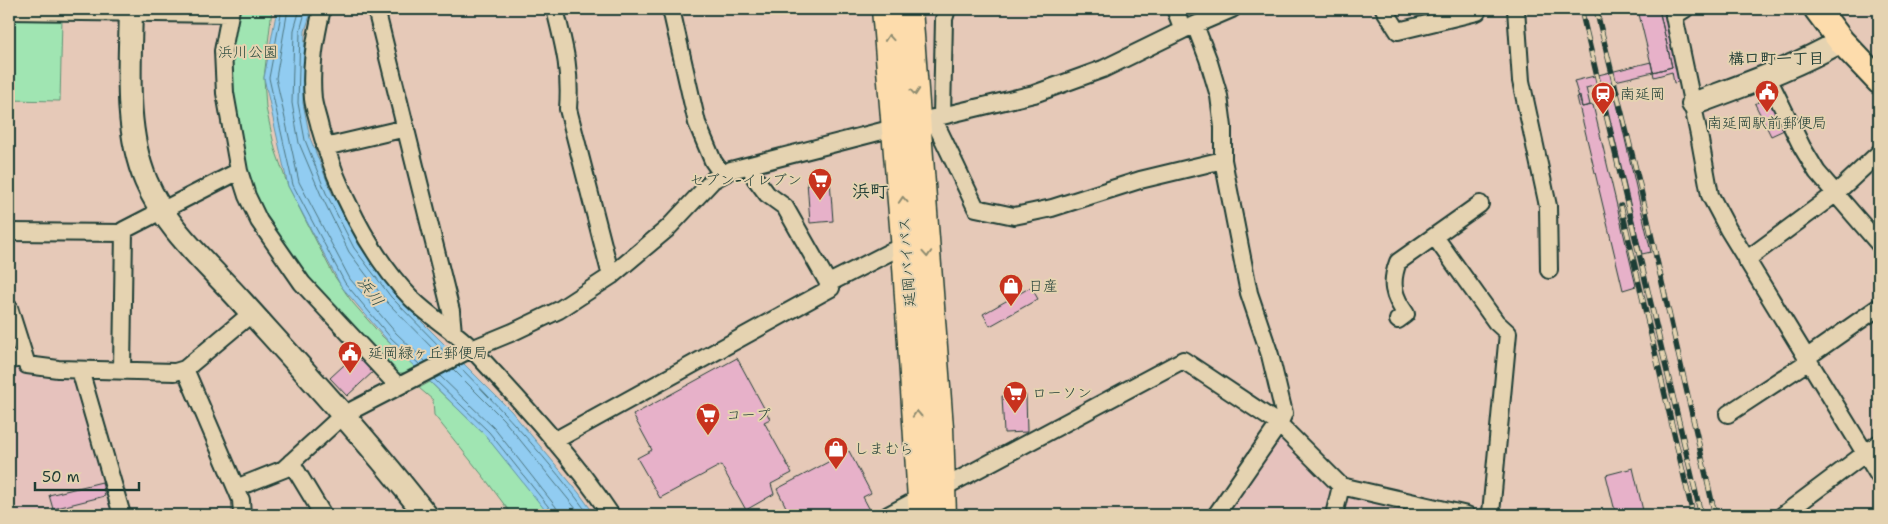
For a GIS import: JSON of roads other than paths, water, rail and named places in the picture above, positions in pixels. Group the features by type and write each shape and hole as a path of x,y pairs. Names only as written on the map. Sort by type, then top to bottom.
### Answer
{"highway":[{"name":"延岡バイパス","path":"886,9 922,121 906,250 932,504"},
{"name":"延岡バイパス","path":"908,9 922,121 939,428 932,504"}],"main road":[{"path":"1817,9 1841,41 1879,82"}],"street":[{"path":"322,9 312,62 313,100 325,148 358,222 384,266 412,299 453,333 554,441 611,515"},
{"path":"376,9 451,311 453,333"},
{"path":"555,9 568,60 570,84 568,109 611,276"},
{"path":"671,9 697,123 713,161 722,174"},
{"path":"947,9 922,121 976,208 1014,216 1052,208 1140,180 1223,160"},
{"path":"1175,9 1208,59 1219,96 1223,128 1223,160 1249,293 1270,355 1284,413 1279,424 1216,515"},
{"path":"236,488 284,469 343,415 469,350 559,310 611,276 667,228 713,180 722,174 922,121 1034,94 1102,70 1232,9"},
{"path":"1384,9 1398,31 1477,12 1476,9"},
{"path":"1516,9 1521,81 1548,206 1549,270"},
{"path":"1685,9 1674,16 1710,195 1717,212 1879,476"},
{"path":"9,11 230,12 223,51 225,93 239,171 247,196 259,220 302,283 405,383"},
{"path":"131,11 130,104 132,128 145,180 162,211 186,242 343,415 426,515"},
{"path":"1693,104 1816,56 1841,41"},
{"path":"1767,76 1802,147 1817,172 1879,244"},
{"path":"325,148 406,128"},
{"path":"1746,260 1835,194 1879,153"},
{"path":"554,441 831,288 785,207 767,194 755,178 750,166"},
{"path":"122,370 124,230 239,171"},
{"path":"1398,320 1406,314 1397,299 1394,288 1393,275 1398,262 1480,204"},
{"path":"9,232 124,233"},
{"path":"1435,236 1496,322 1508,333 1491,513 1488,515"},
{"path":"829,283 892,251 906,250"},
{"path":"1728,414 1808,360 1879,306"},
{"path":"9,308 16,359 27,365 80,370 175,372 186,369 252,313"},
{"path":"888,515 932,504 1183,360 1279,424 1341,486 1467,515"},
{"path":"186,369 241,500 242,515"},
{"path":"80,370 122,515"},
{"path":"1783,515 1879,443"},
{"path":"291,462 324,515"},
{"path":"1334,515 1341,486"}],"water":[{"name":"浜川","path":"277,9 312,9 305,31 303,103 310,138 331,191 359,245 394,294 511,411 595,515 549,515 485,435 388,341 341,286 288,186 264,78"}],"railway":[{"path":"1581,9 1701,515"},
{"path":"1596,9 1640,186 1715,515"},
{"path":"1621,206 1693,515"}],"place":[{"name":"南延岡駅前郵便局","path":"1767,113"},
{"name":"南延岡","path":"1603,115"},
{"name":"セブン-イレブン","path":"820,201"},
{"name":"日産","path":"1011,307"},
{"name":"延岡緑ヶ丘郵便局","path":"350,374"},
{"name":"ローソン","path":"1015,414"},
{"name":"コープ","path":"708,436"},
{"name":"しまむら","path":"836,470"}],"district":[{"name":"構口町一丁目","path":"1776,58"},
{"name":"浜町","path":"870,191"}],"park label":[{"name":"浜川公園","path":"248,52"}]}
